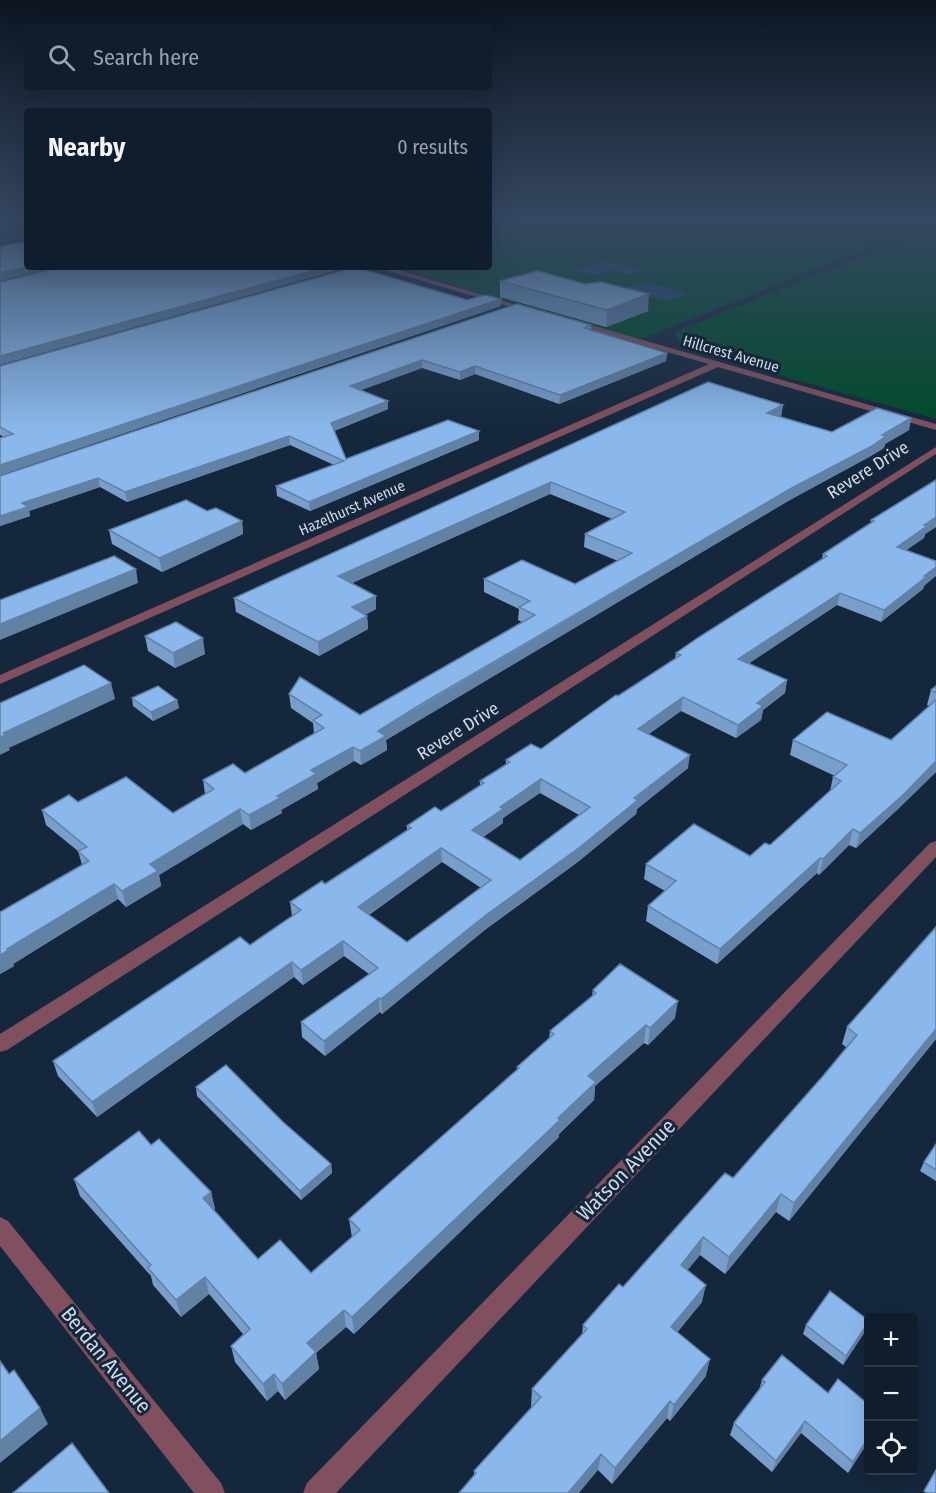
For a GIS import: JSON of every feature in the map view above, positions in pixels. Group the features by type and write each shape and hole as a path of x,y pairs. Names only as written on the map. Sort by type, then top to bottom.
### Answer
{"street":[{"path":"463,291 540,313"},
{"path":"494,314 517,306"},
{"name":"Hillcrest Avenue","path":"563,320 936,427"},
{"name":"Hazelhurst Avenue","path":"0,680 717,363"},
{"name":"Revere Drive","path":"0,1044 936,450"},
{"name":"Watson Avenue","path":"317,1493 936,847"},
{"name":"Berdan Avenue","path":"0,1228 211,1493"}],"green space":[{"path":"472,291 761,291 635,341"},
{"path":"777,291 936,291 936,419 683,348 675,332"}],"water":[{"path":"628,291 676,291 688,294 667,301"}],"building":[{"path":"0,291 239,291 0,356"},
{"path":"270,291 435,291 467,300 485,295 501,299 0,465 0,438 13,434 0,427 0,366"},
{"path":"536,291 636,291 649,294 607,310"},
{"path":"517,304 591,325 584,328 667,353 560,395 475,366 460,372 422,360 350,386 388,401 331,423 346,459 448,420 479,431 309,502 276,486 344,461 289,436 125,492 98,478 22,503 28,507 0,516 0,476"},
{"path":"708,382 783,405 767,413 832,432 877,408 911,418 882,435 886,436 872,446 790,489 378,731 386,736 360,751 353,747 311,770 316,774 277,796 280,798 249,815 240,809 150,864 158,871 122,891 114,884 0,955 0,912 89,861 78,851 87,847 42,810 69,795 78,802 126,777 173,813 214,789 203,780 233,764 245,773 324,728 313,720 322,715 289,694 300,677 360,715 535,615 519,607 530,601 484,579 522,560 575,584 632,553 585,534 625,512 551,482 338,576 376,596 352,607 367,616 318,642 234,598"},
{"path":"936,480 936,517 897,547 936,561 936,567 884,610 840,593 738,659 787,680 757,703 763,706 738,725 683,697 638,729 690,755 634,798 638,800 580,847 486,915 381,999 379,998 324,1041 301,1022 378,968 343,941 301,970 292,962 92,1102 53,1061 240,937 250,945 301,910 290,902 322,881 325,884 411,828 407,826 435,807 441,811 484,783 480,781 510,762 506,760 531,744 541,749 616,695 618,696 681,655 676,653 699,637 827,556 823,554 874,521 871,520","holes":["541,779 590,807 520,860 472,830 503,809 500,807","441,848 491,880 407,942 358,907"]},
{"path":"186,500 207,511 216,508 242,521 159,558 109,530"},
{"path":"114,556 136,569 0,624 0,600"},
{"path":"176,622 203,638 173,653 145,636"},
{"path":"84,665 111,683 3,733 6,735 0,737 0,703"},
{"path":"158,686 177,700 151,712 132,698"},
{"path":"936,700 936,761 903,795 860,833 853,829 823,859 820,858 720,949 648,906 676,881 646,864 694,824 750,856 765,843 770,845 841,781 833,777 847,765 793,740 827,712 891,740"},
{"path":"936,927 936,1029 794,1203 781,1194 729,1257 703,1237 681,1265 706,1285 671,1327 710,1359 674,1405 670,1401 615,1468 601,1454 568,1493 459,1493 476,1473 474,1471 541,1397 532,1389 587,1329 583,1325 619,1284 623,1287 725,1173 733,1178 857,1035 847,1027"},
{"path":"620,964 678,1001 650,1028 646,1025 588,1076 596,1082 558,1118 560,1120 352,1317 344,1310 307,1343 316,1352 282,1384 274,1374 263,1384 231,1346 250,1329 205,1277 176,1300 148,1268 151,1265 74,1179 139,1131 151,1145 159,1139 211,1192 203,1198 258,1259 280,1240 311,1273 360,1230 349,1219 519,1068 517,1067 554,1034 550,1031 596,993 593,990"},
{"path":"226,1065 283,1122 331,1164 300,1191 196,1087"},
{"path":"936,1144 936,1170 924,1162"},
{"path":"830,1291 864,1317 864,1329 846,1356 806,1325"},
{"path":"782,1355 828,1393 838,1379 864,1401 864,1444 853,1462 805,1421 776,1461 734,1423 765,1382 762,1380"},
{"path":"0,1361 9,1374 14,1370 40,1408 0,1441"},
{"path":"72,1443 109,1493 13,1493"},
{"path":"936,1470 936,1493 927,1493 924,1491"}]}
